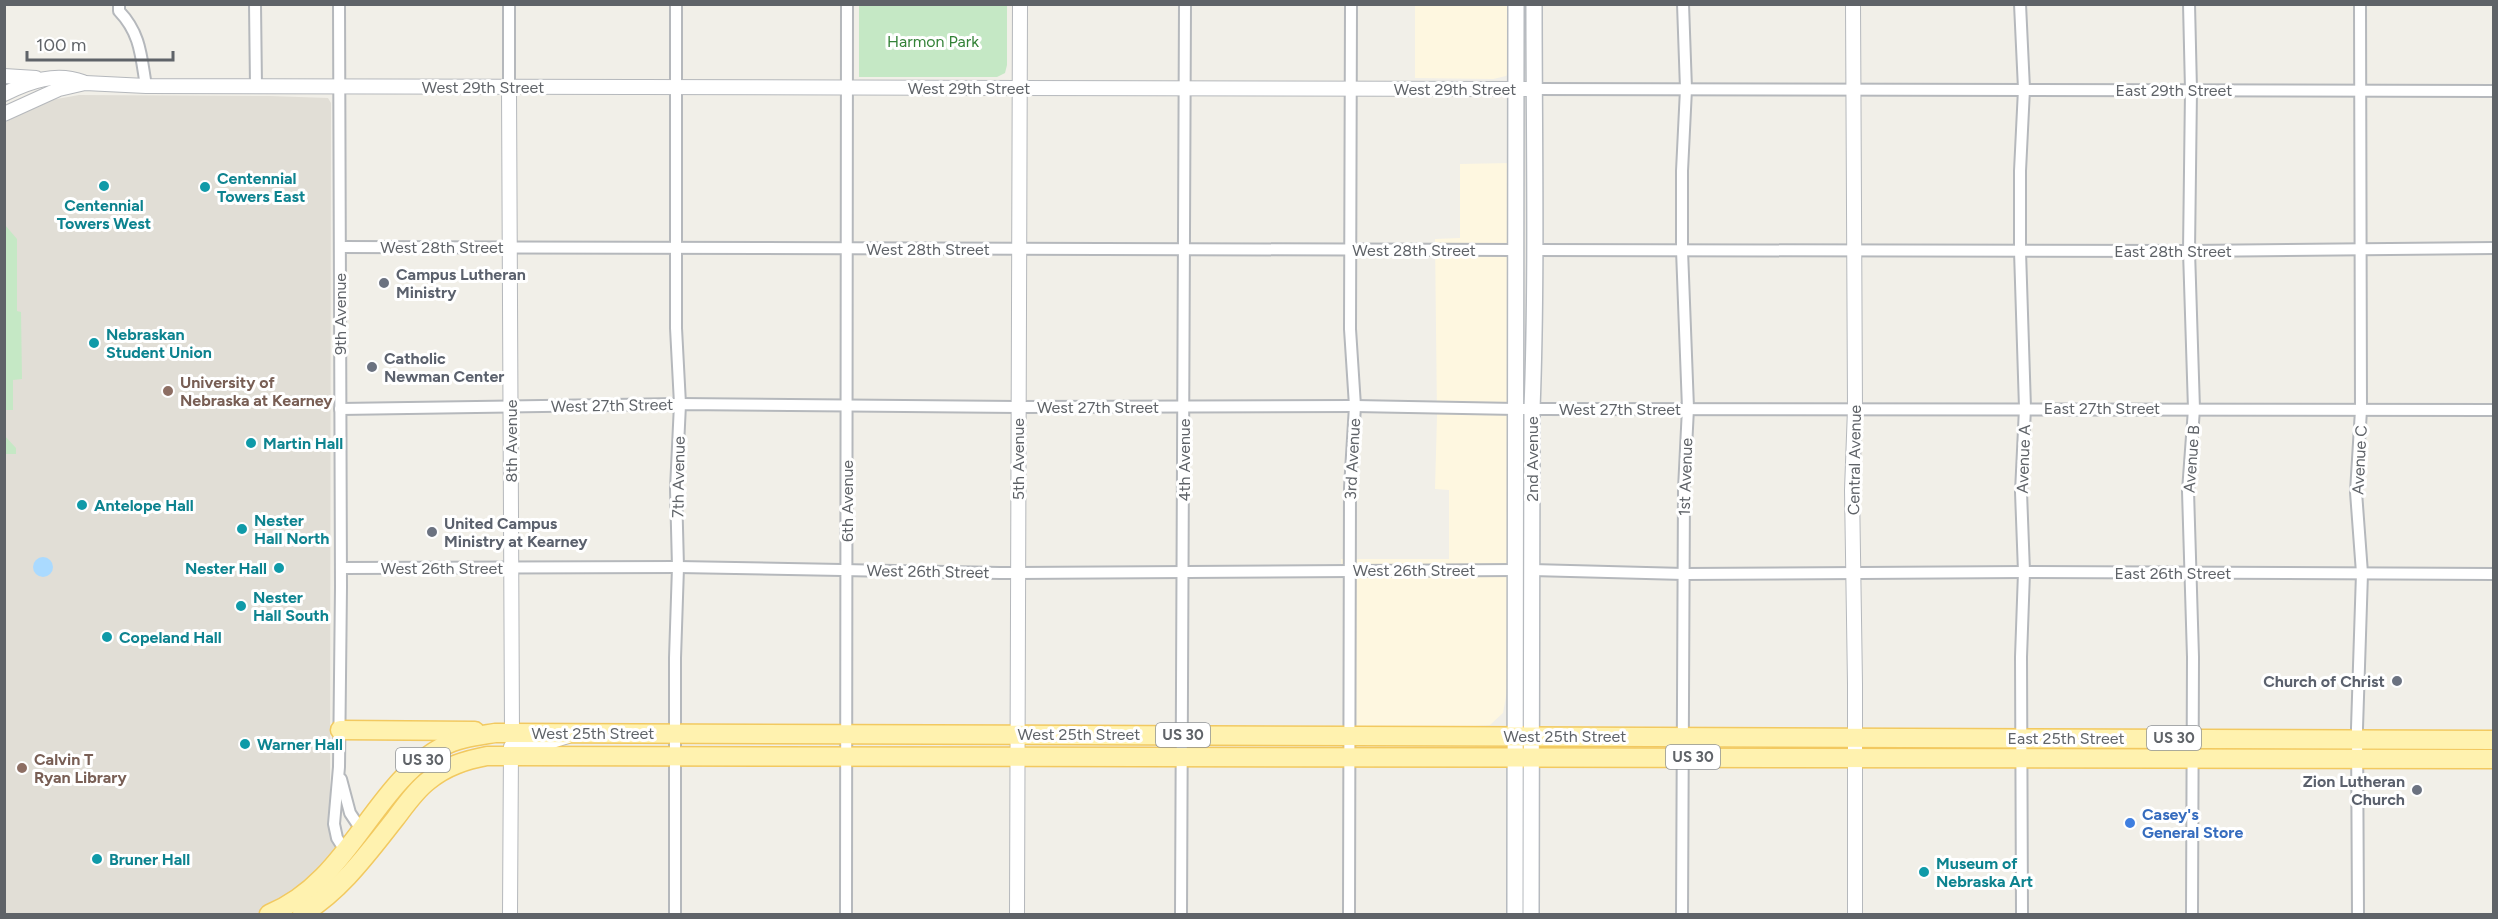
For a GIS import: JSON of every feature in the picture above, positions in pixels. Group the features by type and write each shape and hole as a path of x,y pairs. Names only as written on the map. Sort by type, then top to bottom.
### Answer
{"main road":[{"name":"2nd Avenue","path":"1515,915 1523,756 1515,570 1516,4"},
{"name":"2nd Avenue","path":"1523,736 1532,570 1532,409 1535,325 1534,4"},
{"path":"339,730 461,729 503,733"},
{"name":"West 25th Street","path":"367,824 392,791 418,764 441,747 463,738 503,733 1855,739"},
{"name":"East 25th Street","path":"1855,739 2493,740"},
{"name":"West 25th Street","path":"351,859 381,836 428,781 450,766 488,756 1855,757"},
{"name":"2nd Avenue","path":"1523,756 1531,915"},
{"name":"East 25th Street","path":"1855,757 2493,759"},
{"path":"351,859 364,848 367,824"},
{"name":"US 30","path":"268,915 351,859"},
{"name":"US 30","path":"302,915 343,882 351,859"}],"street":[{"path":"107,4 119,8 138,39 147,87"},
{"path":"255,4 256,87"},
{"name":"9th Avenue","path":"339,4 341,568 339,767 334,824 337,838 351,859"},
{"name":"8th Avenue","path":"503,733 510,569 509,4"},
{"name":"7th Avenue","path":"675,915 678,567 676,489 680,404 676,328 676,4"},
{"name":"6th Avenue","path":"846,915 847,4"},
{"name":"5th Avenue","path":"1017,915 1020,4"},
{"name":"4th Avenue","path":"1181,915 1185,4"},
{"name":"3rd Avenue","path":"1349,915 1349,571 1350,488 1355,406 1350,329 1351,4"},
{"name":"1st Avenue","path":"1682,915 1684,489 1688,408 1682,250 1682,171 1686,89 1683,4"},
{"name":"Central Avenue","path":"1853,4 1855,915"},
{"name":"Avenue A","path":"2020,4 2024,89 2020,171 2020,251 2025,408 2021,492 2024,572 2021,738 2022,915"},
{"name":"Avenue B","path":"2189,4 2191,90 2189,251 2194,409 2188,491 2192,573 2192,915"},
{"name":"Avenue C","path":"2358,915 2357,739 2361,573 2356,492 2361,410 2361,4"},
{"path":"4,76 27,76 41,80"},
{"name":"West 29th Street","path":"4,94 23,84 57,76 85,83 147,87 1854,89"},
{"name":"West 29th Street","path":"4,114 58,89 85,83"},
{"name":"East 29th Street","path":"1854,89 2493,91"},
{"name":"West 28th Street","path":"340,247 1516,250"},
{"name":"East 28th Street","path":"1853,250 2189,251 2493,248"},
{"path":"1533,250 1853,250"},
{"name":"West 27th Street","path":"340,409 680,404 1855,409"},
{"name":"East 27th Street","path":"1855,409 2493,411"},
{"name":"West 26th Street","path":"341,568 678,567 1018,572 1515,570"},
{"path":"1532,570 1684,574 1853,572"},
{"name":"East 26th Street","path":"1853,572 2493,574"},
{"path":"510,915 511,747 555,741 577,733"},
{"name":"9th Avenue","path":"339,767 350,813 367,824"}],"shaded area":[{"path":"1415,5 1510,5 1510,72 1506,76 1493,79 1415,78"},
{"name":"University of Nebraska at Kearney","path":"79,95 270,96 328,98 331,103 330,815 341,849 333,859 273,906 258,914 5,914 4,123 51,100"},
{"path":"1510,163 1510,607 1507,691 1503,713 1490,725 1341,728 1344,722 1344,589 1341,559 1449,559 1449,490 1435,489 1437,416 1435,239 1460,238 1460,164"}],"green space":[{"name":"Harmon Park","path":"859,5 1007,5 1005,73 997,77 859,77"},
{"path":"5,225 17,239 17,311 21,312 22,379 13,380 13,410 4,410"},
{"path":"4,435 16,448 16,454 5,454"}],"water":[{"path":"43,557 50,560 53,567 50,574 43,577 36,574 33,567 36,560"}],"place":[{"name":"Centennial Towers West","path":"104,186"},
{"name":"Centennial Towers East","path":"205,187"},
{"name":"Campus Lutheran Ministry","path":"384,283"},
{"name":"Nebraskan Student Union","path":"94,343"},
{"name":"Catholic Newman Center","path":"372,367"},
{"name":"University of Nebraska at Kearney","path":"168,391"},
{"name":"Martin Hall","path":"251,443"},
{"name":"Antelope Hall","path":"82,505"},
{"name":"Nester Hall North","path":"242,529"},
{"name":"United Campus Ministry at Kearney","path":"432,532"},
{"name":"Nester Hall","path":"279,568"},
{"name":"Nester Hall South","path":"241,606"},
{"name":"Copeland Hall","path":"107,637"},
{"name":"Church of Christ","path":"2397,681"},
{"name":"Warner Hall","path":"245,744"},
{"name":"Calvin T Ryan Library","path":"22,768"},
{"name":"Zion Lutheran Church","path":"2417,790"},
{"name":"Casey's General Store","path":"2130,823"},
{"name":"Bruner Hall","path":"97,859"},
{"name":"Museum of Nebraska Art","path":"1924,872"}]}
